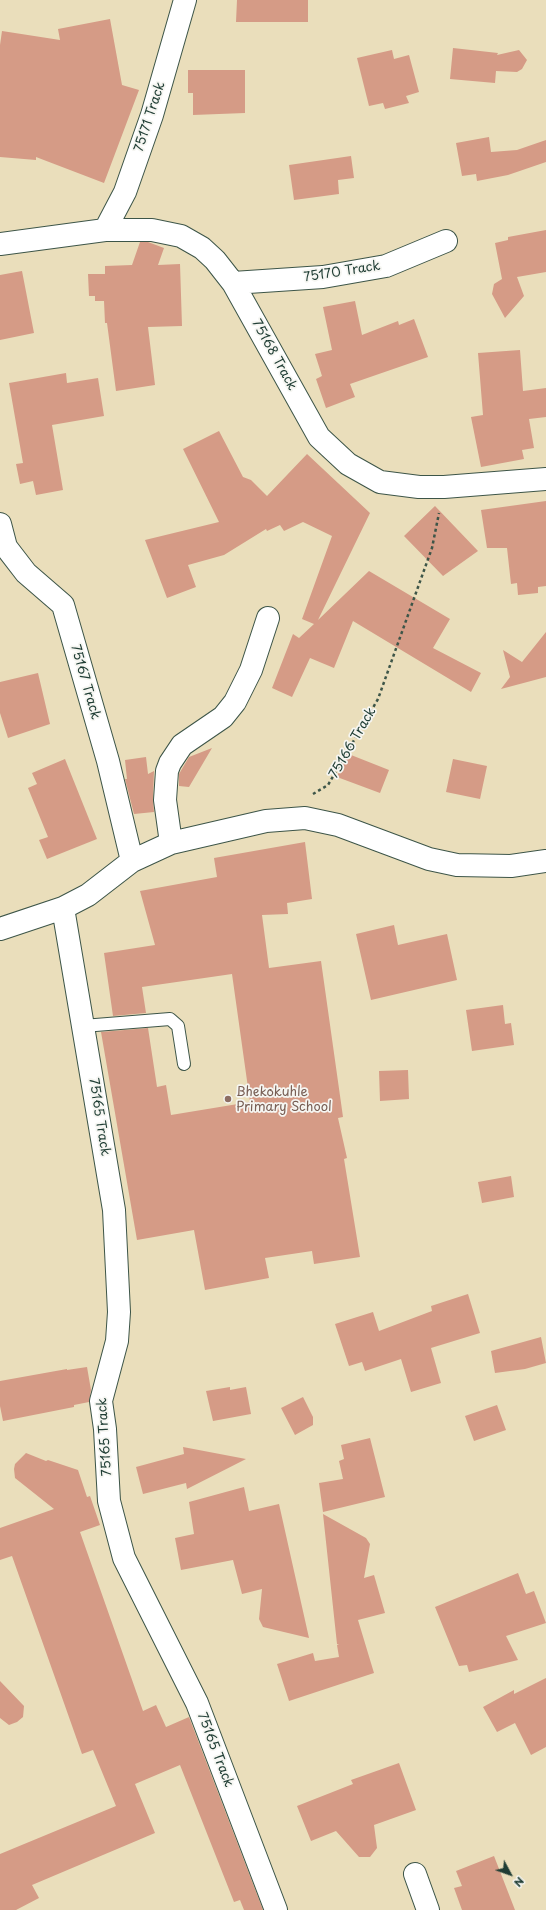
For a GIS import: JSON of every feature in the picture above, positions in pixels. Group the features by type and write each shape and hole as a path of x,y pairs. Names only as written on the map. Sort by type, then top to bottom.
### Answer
{"street":[{"name":"75171 Track","path":"105,230 125,192 152,115 185,0"},
{"name":"75168 Track","path":"0,244 105,230 152,230 181,236 202,248 215,260 233,283 319,437 348,464 380,482 419,487 444,487 546,479"},
{"name":"75170 Track","path":"233,283 323,277 386,266 446,241"},
{"name":"75167 Track","path":"0,524 6,547 26,573 63,605 108,761 132,861"},
{"path":"171,843 164,800 167,771 170,763 182,745 222,717 235,702 251,670 268,618"},
{"path":"0,929 63,908 88,895 132,861 171,843 266,821 305,818 331,823 429,859 457,865 510,866 546,862"},
{"name":"75165 Track","path":"63,908 76,994 83,1026 114,1210 119,1312 117,1341 101,1401 105,1429 109,1501 124,1558 197,1703 276,1910"},
{"path":"415,1874 428,1910"}],"lane":[{"path":"83,1026 170,1019 178,1026 184,1064"}],"path":[{"name":"75166 Track","path":"308,797 328,785 378,699 432,548 444,487"}],"building":[{"path":"237,0 308,0 308,22 236,22"},
{"path":"110,19 122,85 139,90 104,183 36,157 36,160 0,157 0,45 2,31 60,40 58,29"},
{"path":"453,48 498,53 497,55 519,50 527,60 522,69 517,72 496,71 495,83 450,79"},
{"path":"392,50 394,59 409,55 419,92 406,96 409,103 385,109 383,103 369,106 357,58"},
{"path":"188,70 245,70 245,113 193,115 193,93 188,93"},
{"path":"489,137 491,152 517,150 546,140 546,162 508,175 477,181 476,174 462,176 456,143"},
{"path":"351,156 354,178 338,180 339,194 294,200 289,165"},
{"path":"546,230 546,272 517,277 524,296 505,318 492,294 494,284 502,279 495,243 508,240 508,237"},
{"path":"140,242 148,242 164,248 158,265 180,264 182,326 148,327 155,385 116,391 107,323 105,323 104,301 95,301 95,296 89,296 88,274 105,274 105,266 132,265"},
{"path":"22,271 34,333 0,340 0,275"},
{"path":"355,301 362,335 398,321 399,325 414,319 428,357 350,384 355,397 326,408 316,379 322,376 315,354 332,350 323,307"},
{"path":"520,350 523,391 546,388 546,417 529,419 534,448 522,450 524,459 481,467 471,417 483,415 478,353"},
{"path":"66,373 67,383 98,378 104,416 52,425 63,490 36,495 33,481 20,484 16,464 23,463 9,383"},
{"path":"219,431 243,477 251,480 267,496 307,454 370,513 318,620 369,571 450,619 433,648 481,673 471,692 353,621 334,668 310,658 292,697 272,688 293,634 299,638 314,624 302,619 332,536 303,522 284,531 280,525 267,531 266,529 224,555 188,565 196,587 167,598 145,540 219,522 183,449"},
{"path":"546,501 546,586 538,587 538,593 518,595 517,583 511,584 507,548 487,548 481,510"},
{"path":"435,506 478,551 443,576 404,536"},
{"path":"546,632 546,677 501,689 510,677 503,650 522,662"},
{"path":"38,673 50,724 8,738 0,713 0,682"},
{"path":"212,748 189,787 179,786 179,774 189,757"},
{"path":"346,753 389,770 380,793 337,777"},
{"path":"146,757 148,774 154,771 154,812 134,814 125,779 127,779 125,760"},
{"path":"65,759 97,839 47,859 39,840 48,837 28,788 37,784 32,773"},
{"path":"453,759 487,766 480,799 446,792"},
{"name":"Bhekokuhle Primary School","path":"305,842 312,899 287,903 288,914 262,915 269,968 321,961 343,1117 338,1118 347,1158 344,1159 360,1257 314,1264 312,1251 265,1258 269,1278 205,1290 194,1230 137,1240 101,1032 148,1028 157,1087 166,1085 171,1115 250,1102 232,974 142,987 146,1013 113,1016 104,953 155,945 140,891 217,877 214,858"},
{"path":"394,925 398,945 447,934 457,980 371,1000 356,934"},
{"path":"503,1005 505,1024 511,1023 514,1045 472,1051 466,1010"},
{"path":"408,1070 409,1099 380,1101 379,1071"},
{"path":"511,1176 514,1197 482,1203 478,1182"},
{"path":"468,1294 480,1333 431,1348 441,1383 411,1392 401,1359 365,1371 362,1362 349,1366 335,1324 373,1312 379,1331 432,1311 431,1306"},
{"path":"541,1337 546,1363 525,1369 495,1373 491,1351"},
{"path":"87,1367 91,1390 89,1402 74,1405 74,1407 3,1421 0,1406 0,1381 67,1369"},
{"path":"230,1387 230,1390 246,1387 251,1414 213,1421 206,1391"},
{"path":"303,1397 313,1417 313,1425 295,1435 281,1408"},
{"path":"497,1405 506,1430 474,1441 465,1416"},
{"path":"370,1438 385,1497 323,1512 319,1483 343,1479 339,1461 344,1459 341,1445"},
{"path":"183,1447 246,1459 187,1489 186,1483 143,1494 136,1467 184,1454"},
{"path":"26,1453 46,1461 48,1460 78,1470 87,1497 90,1496 100,1525 80,1532 143,1711 156,1705 166,1727 189,1717 263,1910 244,1910 240,1900 234,1902 180,1765 135,1784 155,1833 32,1885 39,1898 16,1910 0,1910 0,1854 116,1806 93,1750 82,1754 12,1556 0,1560 0,1528 54,1509 15,1478 15,1464"},
{"path":"244,1487 249,1511 279,1504 309,1638 263,1627 259,1619 262,1589 242,1594 233,1560 181,1570 175,1538 194,1534 189,1502"},
{"path":"323,1514 366,1538 370,1544 364,1578 374,1575 385,1613 358,1620 374,1673 289,1701 277,1664 313,1653 315,1661 339,1657 337,1645 339,1645 337,1644"},
{"path":"518,1573 526,1594 534,1591 546,1623 506,1636 518,1660 469,1672 467,1665 459,1666 435,1607"},
{"path":"546,1678 546,1747 531,1755 515,1723 497,1732 483,1707 514,1690 514,1694"},
{"path":"0,1681 24,1706 23,1717 17,1722 9,1725 0,1718"},
{"path":"399,1763 416,1810 374,1825 377,1848 370,1857 359,1857 336,1831 311,1841 297,1806 353,1784 351,1780"},
{"path":"494,1856 515,1910 462,1910 454,1888 462,1886 456,1871"}],"place":[{"name":"Bhekokuhle Primary School","path":"228,1099"}]}
